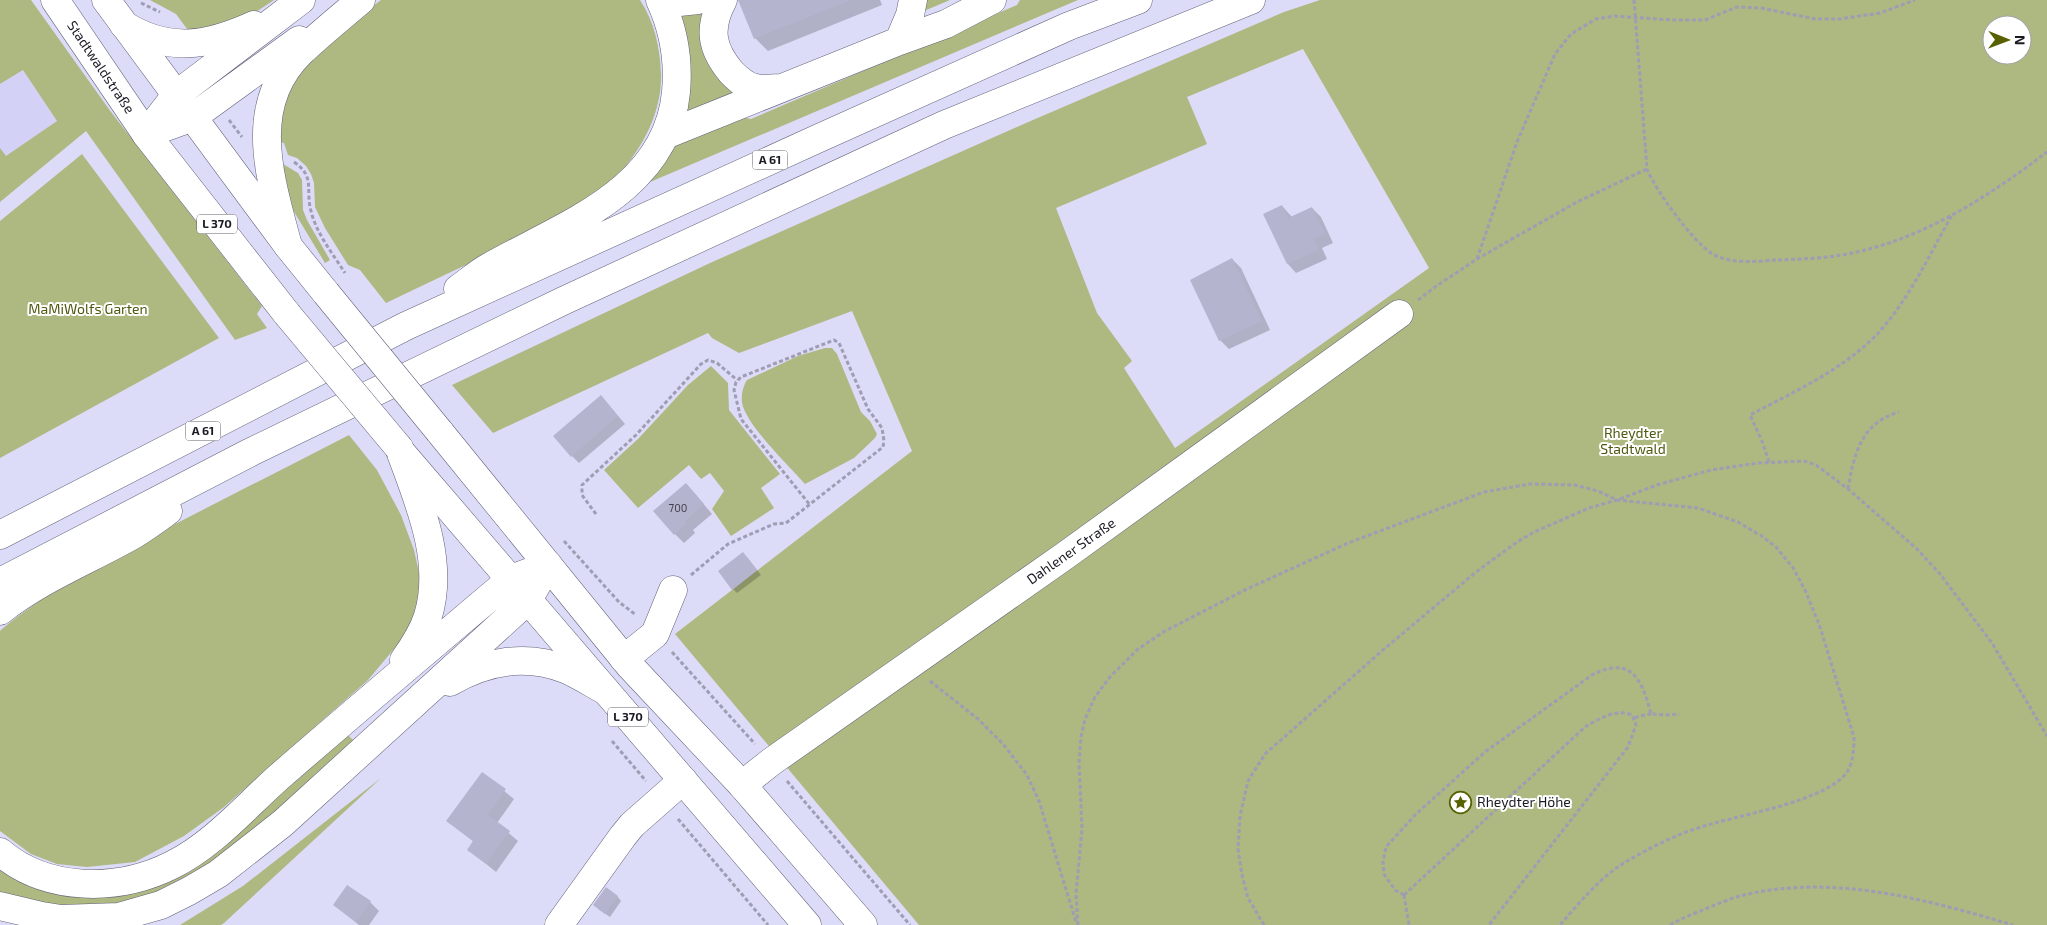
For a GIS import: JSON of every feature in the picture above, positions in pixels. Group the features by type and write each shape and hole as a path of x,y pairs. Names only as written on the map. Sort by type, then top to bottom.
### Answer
{"main road":[{"name":"Stadtwaldstraße","path":"55,0 146,134"},
{"name":"L 370","path":"106,0 288,246 624,659 742,785 863,925"},
{"path":"124,25 152,40 199,43 231,36 257,24 296,0"},
{"path":"146,134 176,95 301,0"},
{"path":"146,134 193,117 355,0"},
{"path":"288,246 271,181 267,120 269,108 283,76 300,53 362,0"},
{"path":"406,326 487,268 604,205 640,173 665,135 675,102 678,76 677,54 673,34 661,0 679,2 698,0"},
{"path":"723,0 714,26 714,39 716,51 723,62 739,81 755,88 784,88"},
{"path":"899,41 910,15 913,0"},
{"path":"665,135 946,24 992,0"},
{"name":"A 61","path":"0,535 406,326 1069,26 1138,0"},
{"path":"0,582 251,452 563,301 944,125 1250,0"},
{"name":"L 370","path":"146,134 288,314 399,448 807,925"},
{"name":"Dahlener Straße","path":"742,785 771,762 908,664 1066,555 1400,314"},
{"path":"388,684 422,633 429,615 433,587 433,570 427,531 399,448"},
{"path":"0,611 11,602 62,572 135,534 251,452"},
{"path":"0,852 27,869 48,877 66,882 88,884 132,880 172,865 201,846 229,824 278,778 510,579 548,565"},
{"path":"0,906 42,916 88,919 119,917 161,905 218,874 283,823 528,600 548,565"},
{"path":"624,659 655,634 673,590"},
{"path":"410,706 477,668 515,660 533,660 550,664 567,670 606,691"},
{"path":"559,925 632,825 683,780"}],"path":[{"path":"1634,0 1647,169 1653,183 1692,234 1711,253 1740,261 1795,259 1862,251 1908,235 1952,215 2015,176 2047,152"},
{"path":"1477,259 1518,142 1555,54 1571,34 1596,19 1614,16 1705,20 1737,8 1761,8 1815,19 1839,19 1880,13 1915,0"},
{"path":"1400,314 1435,287 1477,259 1577,202 1647,169"},
{"path":"1769,462 1750,415 1832,370 1862,348 1885,325 1904,299 1952,215"},
{"path":"673,590 728,544 774,524 786,523 883,447 882,428 868,409 839,344 834,340 741,377 734,390 741,419 810,504"},
{"path":"596,514 582,495 582,485 636,435 701,364 708,360 717,363 738,380"},
{"path":"1848,489 1857,452 1869,430 1884,416 1899,412"},
{"path":"1264,925 1248,898 1238,849 1240,816 1248,781 1265,754 1383,650 1501,553 1534,532 1589,508 1657,485 1711,470 1735,465 1804,461 1816,465 1848,489 1917,549 1940,574 1992,642 2047,736"},
{"path":"1078,925 1076,894 1082,829 1080,763 1085,719 1095,698 1110,677 1138,649 1165,631 1294,567 1348,543 1484,492 1530,484 1576,485 1598,490 1617,500 1657,503 1705,510 1738,522 1776,547 1797,575 1819,624 1854,737 1848,770 1833,784 1792,802 1697,828 1627,861 1583,899 1560,925"},
{"path":"559,536 619,602 643,621 771,762 910,925"},
{"path":"908,664 978,719 1021,767 1036,793 1078,925"},
{"path":"1404,895 1395,890 1384,874 1383,862 1386,847 1416,814 1485,752 1592,675 1612,667 1625,669 1636,676 1645,691 1651,714"},
{"path":"1404,895 1585,727 1602,717 1618,713 1628,714 1635,719 1636,725 1635,732 1628,746 1489,925"},
{"path":"1635,719 1639,716 1651,714 1679,714"},
{"path":"612,742 768,925"},
{"path":"1670,925 1689,915 1743,895 1770,890 1822,888 1845,889 1909,898 1956,908 2013,925"},
{"path":"1404,895 1409,925"}],"shaded area":[{"path":"23,70 57,121 6,157 0,148 0,84"}],"green space":[{"path":"0,0 31,0 111,112 262,306 257,314 267,328 235,340 86,131 0,202 0,148 6,156 57,121 23,70 0,84"},
{"path":"150,0 274,0 242,21 190,33 176,14"},
{"path":"381,0 640,0 656,36 661,75 659,96 646,136 635,154 621,171 590,201 554,223 386,303 360,270 348,265 325,228 315,207 314,183 306,166 297,158 288,155 284,143 272,140 281,97 308,55"},
{"path":"925,0 950,0 924,11"},
{"path":"1020,0 1078,0 643,185 667,150 688,135 736,116 751,119 1017,5"},
{"name":"Rheydter Stadtwald","path":"1320,0 2047,0 2047,925 919,925 675,634 912,451 852,311 739,353 712,338 708,333 493,433 452,385 710,263 1026,123 1284,12","holes":["1303,49 1429,268 1175,448 1124,368 1132,361 1097,313 1056,208 1207,144 1187,97"]},
{"path":"703,11 701,30 739,92 681,116 676,14"},
{"name":"MaMiWolfs Garten","path":"82,154 219,338 0,458 0,221"},
{"path":"283,164 298,173 302,180 303,210 330,260 325,263 293,210 280,180"},
{"path":"825,348 832,348 837,354 861,412 870,421 877,434 854,458 805,484 759,433 745,411 742,394 747,380 798,356"},
{"path":"711,366 728,383 729,410 780,474 761,488 774,508 731,536 712,509 724,491 710,473 701,479 689,465 638,508 604,470 639,438 688,385"},
{"path":"349,435 377,470 401,515 414,550 421,582 417,613 404,637 368,680 224,807 184,836 135,862 87,867 57,864 31,854 0,831 0,631 45,597 91,569"},
{"path":"346,733 356,743 200,876 152,899 98,911 0,897 0,864 147,884"},
{"path":"381,778 224,923 221,925 180,925 243,886"}],"building":[{"path":"738,0 849,0 849,1 754,39"},
{"path":"1282,205 1288,218 1312,207 1325,234 1314,239 1319,250 1287,264 1263,214"},
{"path":"1232,258 1262,321 1219,341 1190,280"},
{"path":"601,395 618,416 571,457 553,436"},
{"path":"686,483 704,504 685,521 687,523 674,535 653,511"},
{"path":"743,552 757,570 732,590 718,571"},
{"path":"482,772 506,789 488,815 510,831 486,864 467,850 473,841 446,821"},
{"path":"347,885 371,901 356,922 333,905"},
{"path":"606,887 618,896 605,914 593,905"}],"place":[{"name":"Rheydter Höhe","path":"1461,802"}]}
